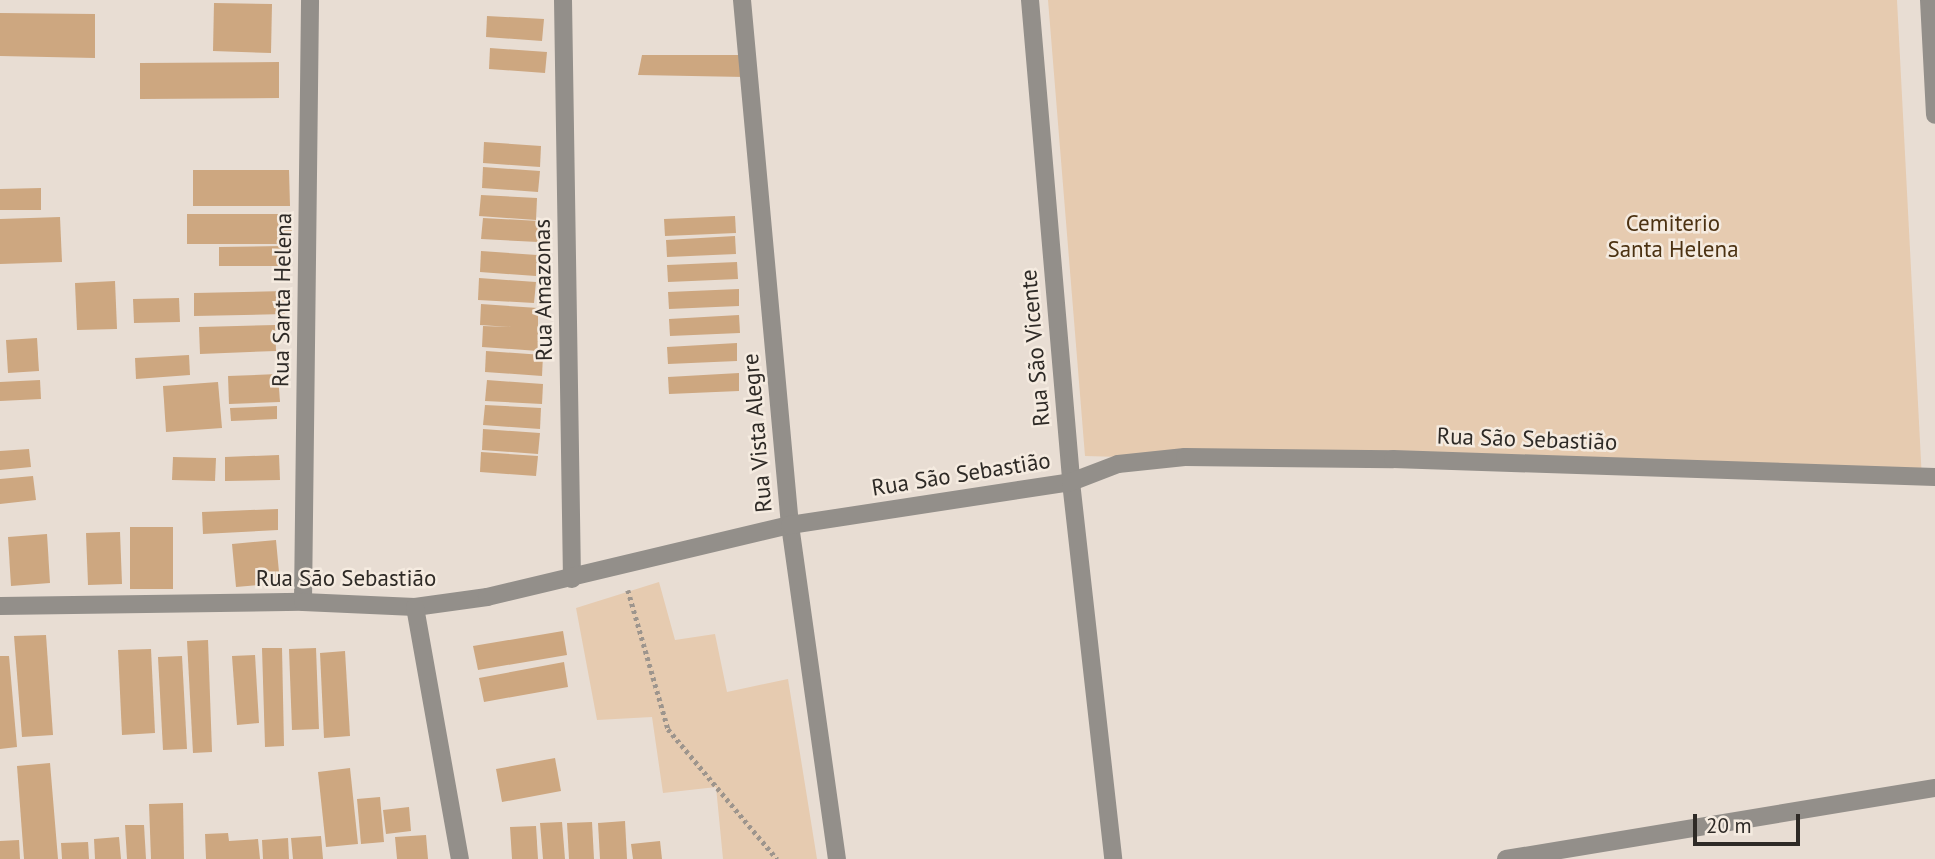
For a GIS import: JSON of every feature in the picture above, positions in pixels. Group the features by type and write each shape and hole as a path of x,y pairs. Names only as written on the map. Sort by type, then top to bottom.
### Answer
{"street":[{"name":"Rua Santa Helena","path":"303,601 310,0"},
{"name":"Rua Amazonas","path":"563,0 572,579"},
{"name":"Rua Vista Alegre","path":"742,0 790,525 837,859"},
{"name":"Rua São Vicente","path":"1030,0 1071,482 1113,859"},
{"path":"1929,0 1935,115"},
{"name":"Rua São Sebastião","path":"0,606 303,601 415,607 487,597 572,579 790,525 1071,482 1118,464 1185,457 1238,456 1935,477"},
{"path":"415,607 460,859"},
{"path":"1506,859 1935,788"}],"path":[{"path":"621,567 668,729 777,859"}],"green space":[{"name":"Cemiterio Santa Helena","path":"1048,0 1897,0 1922,480 1085,456"},
{"path":"659,582 675,640 715,634 727,692 788,679 817,859 723,859 716,787 663,793 652,717 597,720 576,608"}],"building":[{"path":"214,3 272,4 271,53 213,51"},
{"path":"0,13 95,14 95,58 0,56"},
{"path":"487,16 544,19 542,41 486,37"},
{"path":"490,48 547,52 545,73 489,69"},
{"path":"642,55 743,55 745,77 638,75"},
{"path":"279,62 279,98 140,99 140,63"},
{"path":"484,142 541,146 540,167 483,163"},
{"path":"483,167 540,171 538,192 482,188"},
{"path":"193,170 289,170 290,206 193,206"},
{"path":"41,188 41,210 0,210 0,189"},
{"path":"481,195 537,198 536,220 479,216"},
{"path":"187,214 292,214 292,244 187,244"},
{"path":"735,216 736,233 665,236 664,219"},
{"path":"60,217 62,262 0,264 0,219"},
{"path":"483,218 539,221 538,242 481,239"},
{"path":"735,236 736,254 667,257 666,240"},
{"path":"281,246 281,266 219,266 219,247"},
{"path":"481,251 537,255 536,276 480,272"},
{"path":"737,262 738,279 668,282 667,265"},
{"path":"479,278 536,282 534,303 478,300"},
{"path":"115,281 117,329 77,330 75,283"},
{"path":"739,289 739,306 669,309 668,292"},
{"path":"285,291 285,314 194,316 194,293"},
{"path":"179,298 180,322 134,323 133,299"},
{"path":"481,304 538,308 538,351 482,347 483,326 511,327 480,325"},
{"path":"739,315 740,333 670,336 669,319"},
{"path":"275,325 276,351 200,354 199,327"},
{"path":"37,338 39,371 8,373 6,340"},
{"path":"737,343 737,361 668,364 667,347"},
{"path":"486,351 543,355 542,376 485,372"},
{"path":"189,355 190,375 136,379 135,358"},
{"path":"739,373 739,391 669,394 668,377"},
{"path":"278,374 280,402 229,404 228,376"},
{"path":"40,380 41,399 0,401 0,382"},
{"path":"487,380 543,384 542,404 485,401"},
{"path":"218,382 222,428 166,432 163,386"},
{"path":"485,405 541,408 540,429 483,425"},
{"path":"277,406 277,419 231,421 230,408"},
{"path":"483,429 540,433 538,454 482,450"},
{"path":"29,449 31,467 0,470 0,451"},
{"path":"481,452 538,456 536,476 480,472"},
{"path":"279,455 280,480 225,481 225,457"},
{"path":"173,457 216,458 215,481 172,480"},
{"path":"33,476 36,500 0,504 0,479"},
{"path":"278,509 278,530 203,534 202,512"},
{"path":"130,527 173,527 173,589 130,589"},
{"path":"120,532 122,584 88,585 86,533"},
{"path":"47,534 50,583 11,586 8,537"},
{"path":"276,540 280,583 236,587 232,544"},
{"path":"563,631 567,655 478,670 473,646"},
{"path":"46,635 53,735 22,737 14,636"},
{"path":"208,640 212,752 193,753 187,641"},
{"path":"262,648 282,648 284,746 265,747"},
{"path":"316,648 319,729 292,730 289,649"},
{"path":"151,649 155,733 122,735 118,650"},
{"path":"345,651 350,736 324,738 320,653"},
{"path":"255,655 259,723 237,725 232,656"},
{"path":"0,656 9,656 17,747 0,749"},
{"path":"182,656 187,749 163,750 158,657"},
{"path":"564,662 568,687 484,702 479,678"},
{"path":"555,758 561,791 502,802 496,769"},
{"path":"50,763 58,859 24,859 17,766"},
{"path":"350,768 358,844 326,847 318,772"},
{"path":"380,797 384,842 361,844 357,799"},
{"path":"183,803 184,859 151,859 149,804"},
{"path":"409,807 411,831 386,834 383,810"},
{"path":"625,821 627,859 600,859 598,823"},
{"path":"562,822 565,859 543,859 540,823"},
{"path":"592,822 594,859 569,859 567,823"},
{"path":"125,825 144,825 146,859 127,859"},
{"path":"536,826 538,859 512,859 510,827"},
{"path":"228,833 229,841 258,839 260,859 206,859 205,834"},
{"path":"426,835 428,859 397,859 395,837"},
{"path":"321,836 323,859 293,859 291,838"},
{"path":"119,837 121,859 95,859 94,839"},
{"path":"288,838 289,859 263,859 262,840"},
{"path":"19,840 20,859 0,859 0,841"},
{"path":"660,841 662,859 633,859 631,844"},
{"path":"88,842 89,859 62,859 61,843"}]}
